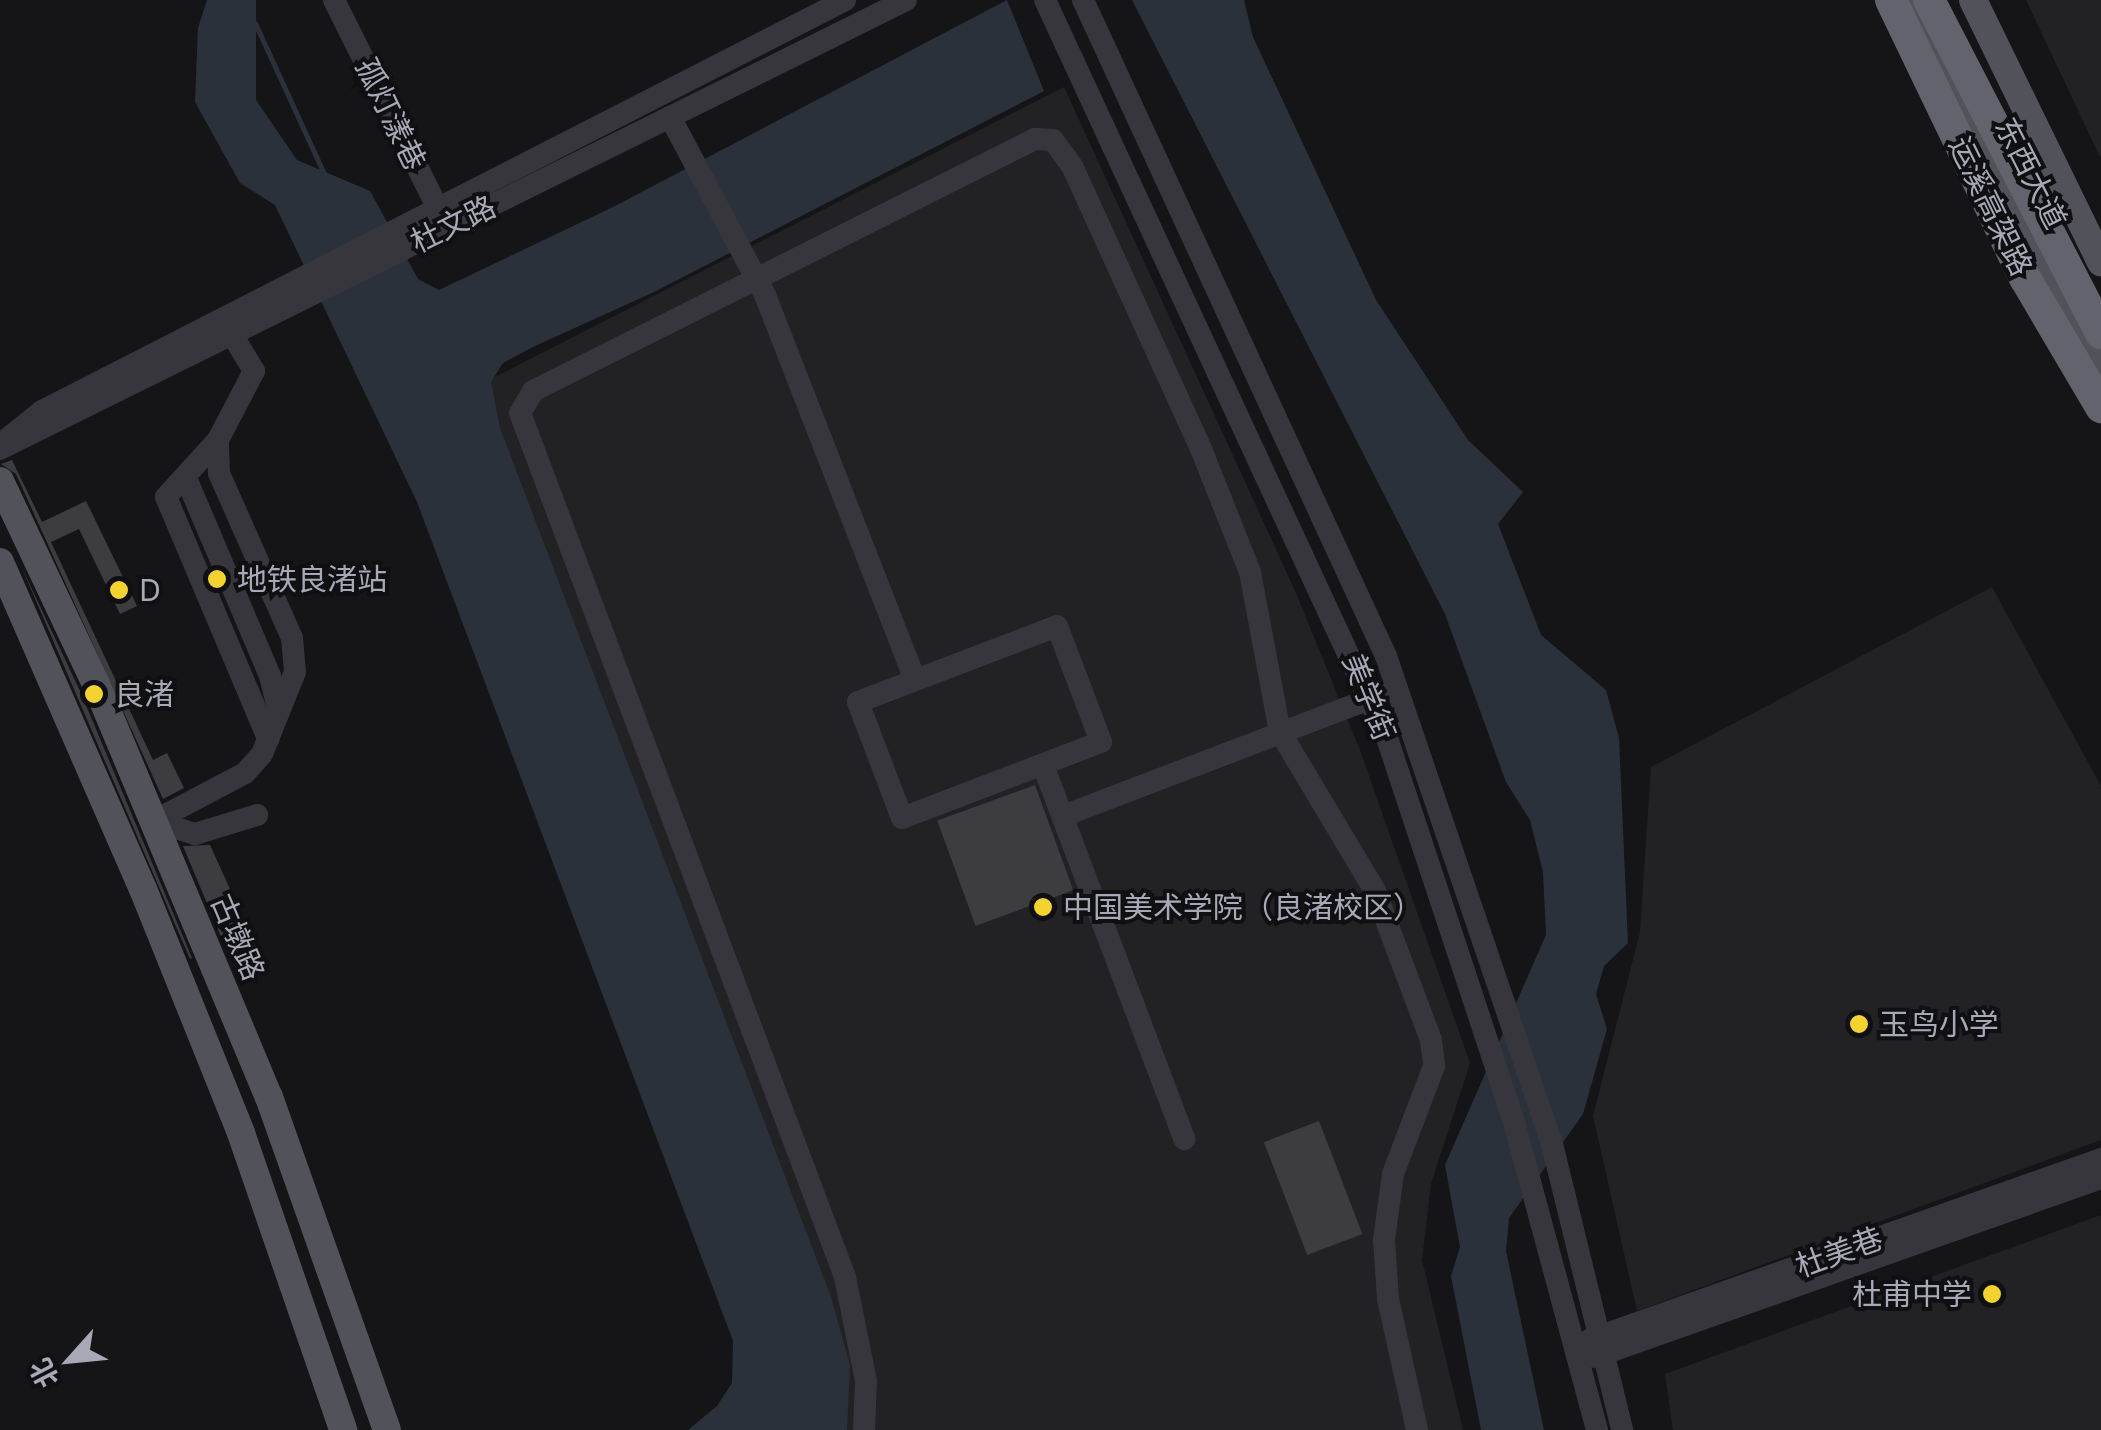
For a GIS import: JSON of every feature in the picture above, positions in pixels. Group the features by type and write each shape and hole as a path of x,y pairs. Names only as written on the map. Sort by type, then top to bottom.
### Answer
{"highway":[{"name":"运溪高架路","path":"1891,0 2025,278 2101,406"},
{"name":"运溪高架路","path":"1929,0 2101,332"}],"main road":[{"name":"东西大道","path":"1910,0 2018,222 2101,372"},
{"path":"1973,0 2101,263"},
{"name":"古墩路","path":"0,481 154,821 269,1097 387,1430"},
{"path":"0,562 144,889 241,1133 343,1430"}],"street":[{"name":"孤灯漾巷","path":"334,0 432,224"},
{"name":"杜文路","path":"0,447 42,411 432,224 845,0"},
{"name":"杜文路","path":"432,224 670,117 906,0"},
{"name":"美学街","path":"1045,0 1370,698 1515,1126 1597,1430"},
{"name":"美学街","path":"1083,0 1398,688 1552,1144 1622,1430"},
{"path":"670,117 756,279 915,680"},
{"path":"864,1430 866,1380 844,1278 520,413 533,391 993,156 1053,140 1074,168 1244,549 1280,732 1375,891 1436,1055 1393,1174 1384,1240 1388,1300 1417,1430"},
{"name":"杜文路","path":"0,447 233,336 255,312"},
{"path":"233,336 254,371 218,440 166,498 268,740"},
{"path":"154,821 245,773 268,740 295,672 292,638 219,473 218,440"},
{"path":"186,478 270,676 279,712"},
{"path":"1056,626 1101,742 1042,765 902,818 858,702 1056,626"},
{"path":"1063,816 1398,688"},
{"path":"1042,765 1184,1139"},
{"path":"154,821 195,834 256,815"},
{"name":"杜美巷","path":"1579,1353 2101,1159"},
{"name":"杜美巷","path":"1604,1344 2101,1178"}],"shaded area":[{"path":"207,0 256,0 256,100 297,160 370,191 418,279 439,290 613,207 1007,0 1044,91 654,292 535,346 503,363 491,382 500,428 831,1297 850,1365 847,1430 688,1430 717,1406 732,1383 733,1341 417,502 275,205 240,183 195,102 198,28"},
{"path":"1132,0 1244,0 1253,37 1376,300 1468,440 1523,492 1498,524 1541,635 1606,690 1619,738 1628,943 1604,966 1596,994 1607,1029 1583,1114 1509,1218 1506,1251 1544,1430 1481,1430 1451,1276 1460,1247 1445,1165 1546,935 1543,872 1530,820 1506,782 1445,614"},
{"path":"2026,0 2101,0 2100,157"},
{"name":"中国美术学院（良渚校区）","path":"1064,87 1296,593 1360,750 1470,1063 1431,1184 1422,1260 1463,1430 830,1430 471,389"},
{"name":"玉鸟小学","path":"1992,587 2101,786 2101,1140 1637,1311 1593,1116 1640,932 1651,767"},
{"name":"杜甫中学","path":"2101,1215 2101,1430 1673,1430 1665,1374"}],"building":[{"path":"12,460 42,522 86,501 137,606 120,614 79,529 51,542 153,760 167,753 184,788 163,799 16,474 1,464"},
{"path":"21,566 80,691 190,959"},
{"path":"1035,785 1073,890 976,926 937,821"},
{"path":"210,845 250,933 224,944 183,846"},
{"path":"1319,1121 1362,1234 1307,1255 1264,1142"}],"waterway":[{"path":"255,23 325,176"}],"place":[{"name":"地铁良渚站","path":"217,579"},
{"name":"D","path":"119,590"},
{"name":"良渚","path":"94,694"},
{"name":"中国美术学院（良渚校区）","path":"1043,907"},
{"name":"玉鸟小学","path":"1859,1024"},
{"name":"杜甫中学","path":"1992,1294"}]}
